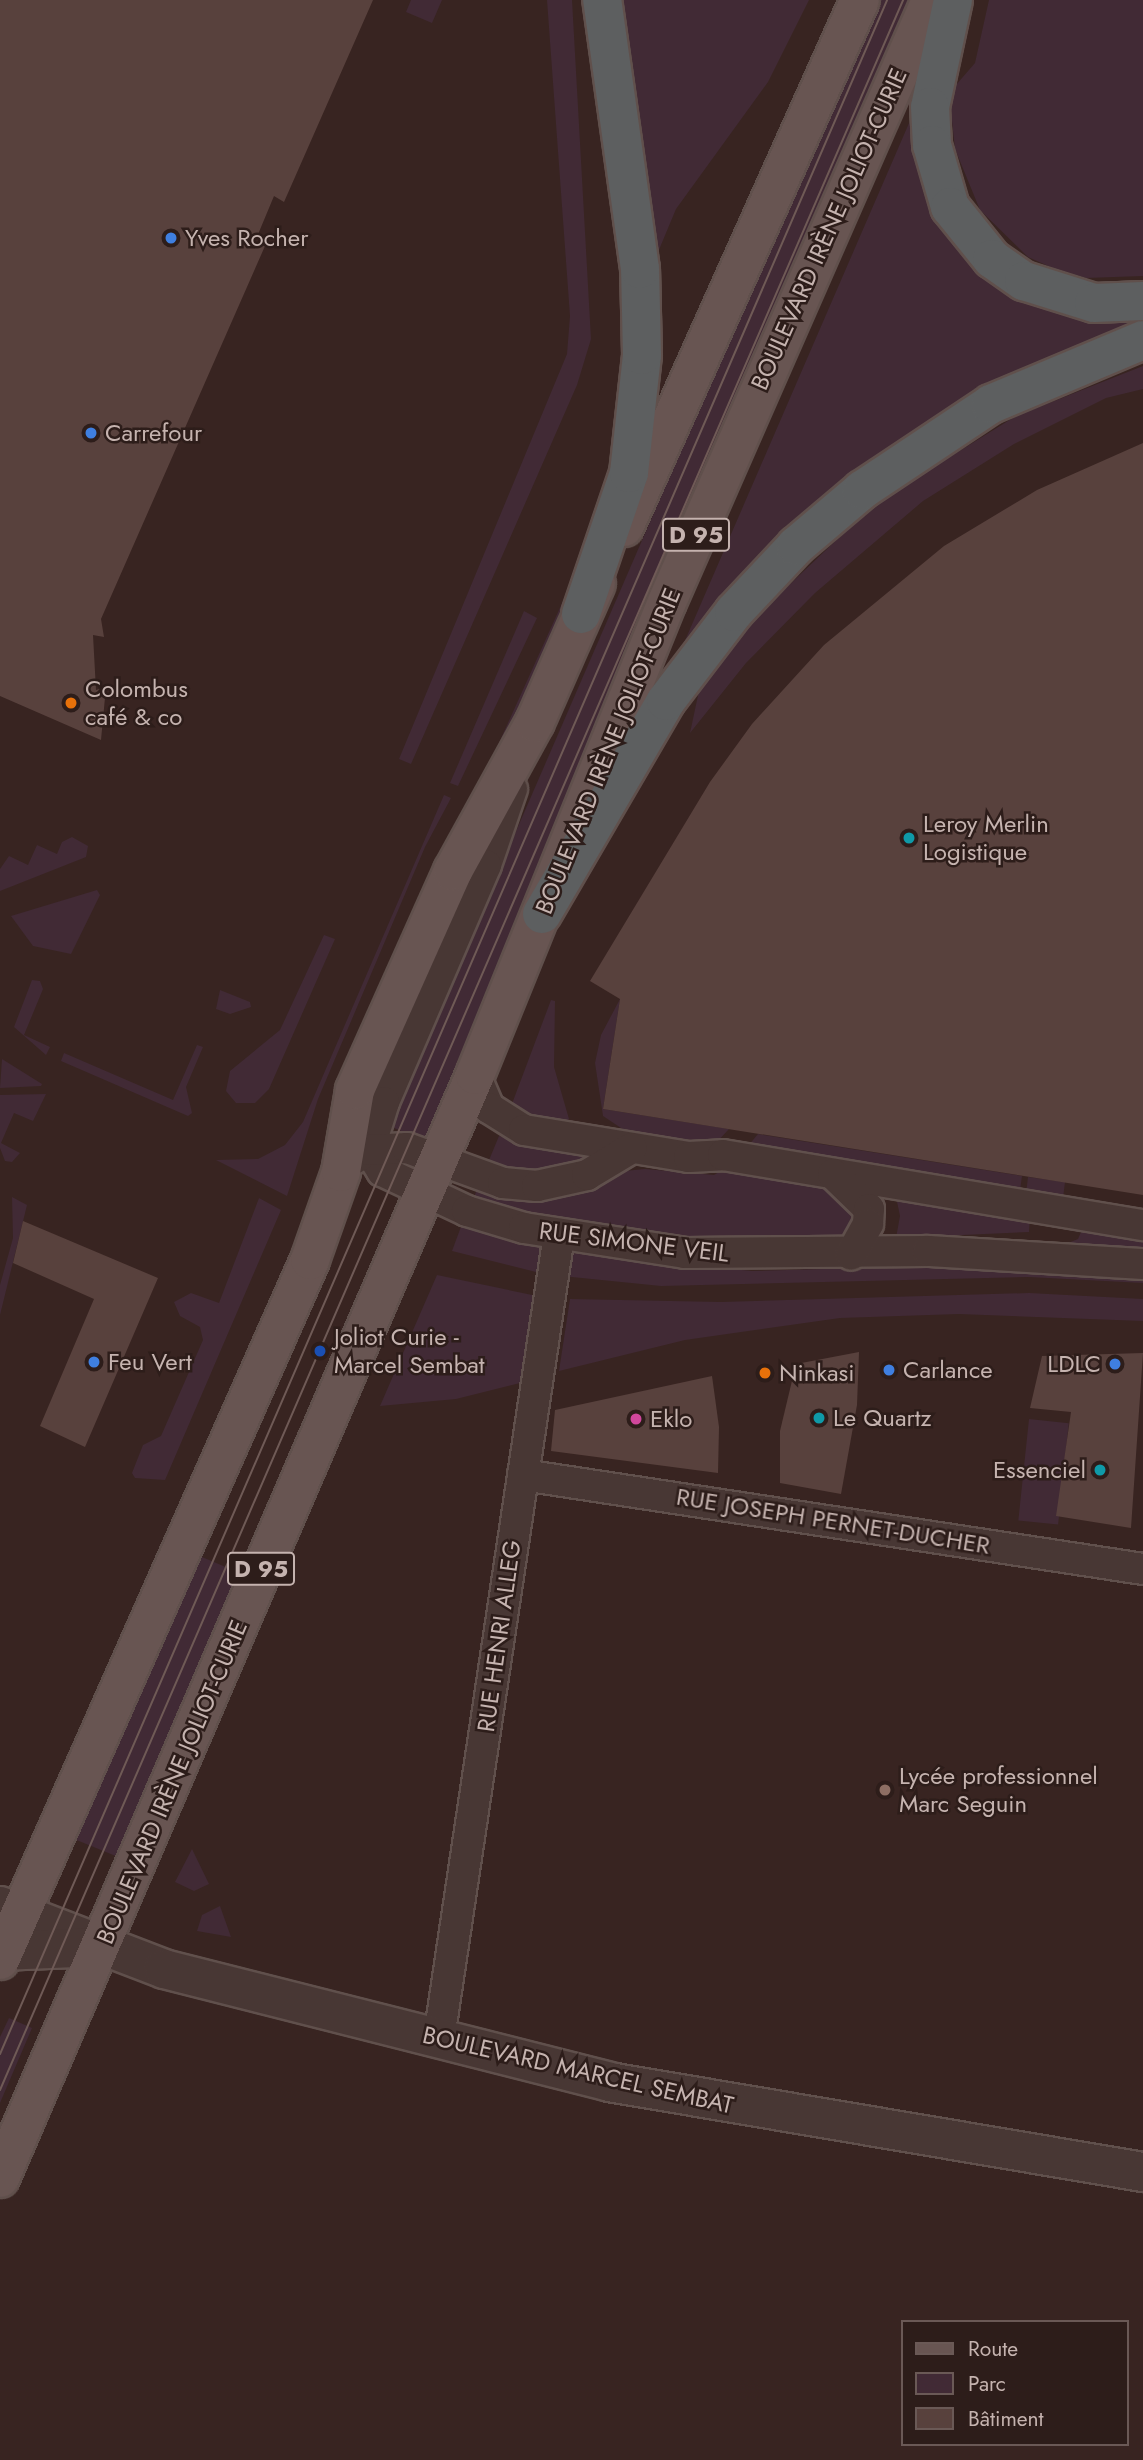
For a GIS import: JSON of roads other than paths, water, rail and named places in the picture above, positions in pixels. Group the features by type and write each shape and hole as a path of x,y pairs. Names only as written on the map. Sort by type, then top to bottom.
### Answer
{"highway":[{"path":"581,614 629,473 642,355 640,269 602,0"},
{"path":"953,0 930,107 939,176 956,216 992,259 1024,281 1094,303 1143,300"},
{"path":"542,914 666,701 734,612 796,546 862,489 991,404 1143,340"}],"main road":[{"name":"D 95","path":"1,1954 10,1909 355,1161 355,1090 453,872 535,722 581,614 719,326 860,0"},
{"name":"BOULEVARD IRÈNE JOLIOT-CURIE","path":"0,2178 103,1947 475,1075 667,602 931,0"}],"street":[{"path":"475,1075 480,1096 505,1123 632,1148 689,1157 723,1155 1143,1225"},
{"path":"355,1161 392,1146 439,1157"},
{"name":"RUE SIMONE VEIL","path":"439,1157 503,1183 537,1186 587,1175 632,1148"},
{"path":"355,1161 376,1167 424,1192"},
{"path":"831,1173 869,1209 869,1224 852,1255"},
{"name":"RUE SIMONE VEIL","path":"424,1192 467,1211 559,1235 685,1253 852,1255 928,1251 1010,1240 1060,1239 1075,1215"},
{"name":"RUE HENRI ALLEG","path":"439,2038 559,1235"},
{"name":"RUE SIMONE VEIL","path":"928,1251 1143,1264"},
{"name":"RUE JOSEPH PERNET-DUCHER","path":"523,1475 662,1492 1143,1569"},
{"name":"BOULEVARD MARCEL SEMBAT","path":"10,1909 164,1969 609,2082 731,2106 1143,2172"},
{"name":"BOULEVARD MARCEL SEMBAT","path":"1,1954 103,1947"}],"tram line":[{"path":"0,2054 887,0"},
{"path":"0,2090 903,0"}],"place":[{"name":"Yves Rocher","path":"171,238"},
{"name":"Carrefour","path":"91,433"},
{"name":"Colombus café & co","path":"71,703"},
{"name":"Leroy Merlin Logistique","path":"909,838"},
{"name":"Joliot Curie - Marcel Sembat","path":"320,1351"},
{"name":"Feu Vert","path":"94,1362"},
{"name":"LDLC","path":"1115,1364"},
{"name":"Carlance","path":"889,1370"},
{"name":"Ninkasi","path":"765,1373"},
{"name":"Le Quartz","path":"819,1418"},
{"name":"Eklo","path":"636,1419"},
{"name":"Essenciel","path":"1100,1470"},
{"name":"Lycée professionnel Marc Seguin","path":"885,1790"}]}
